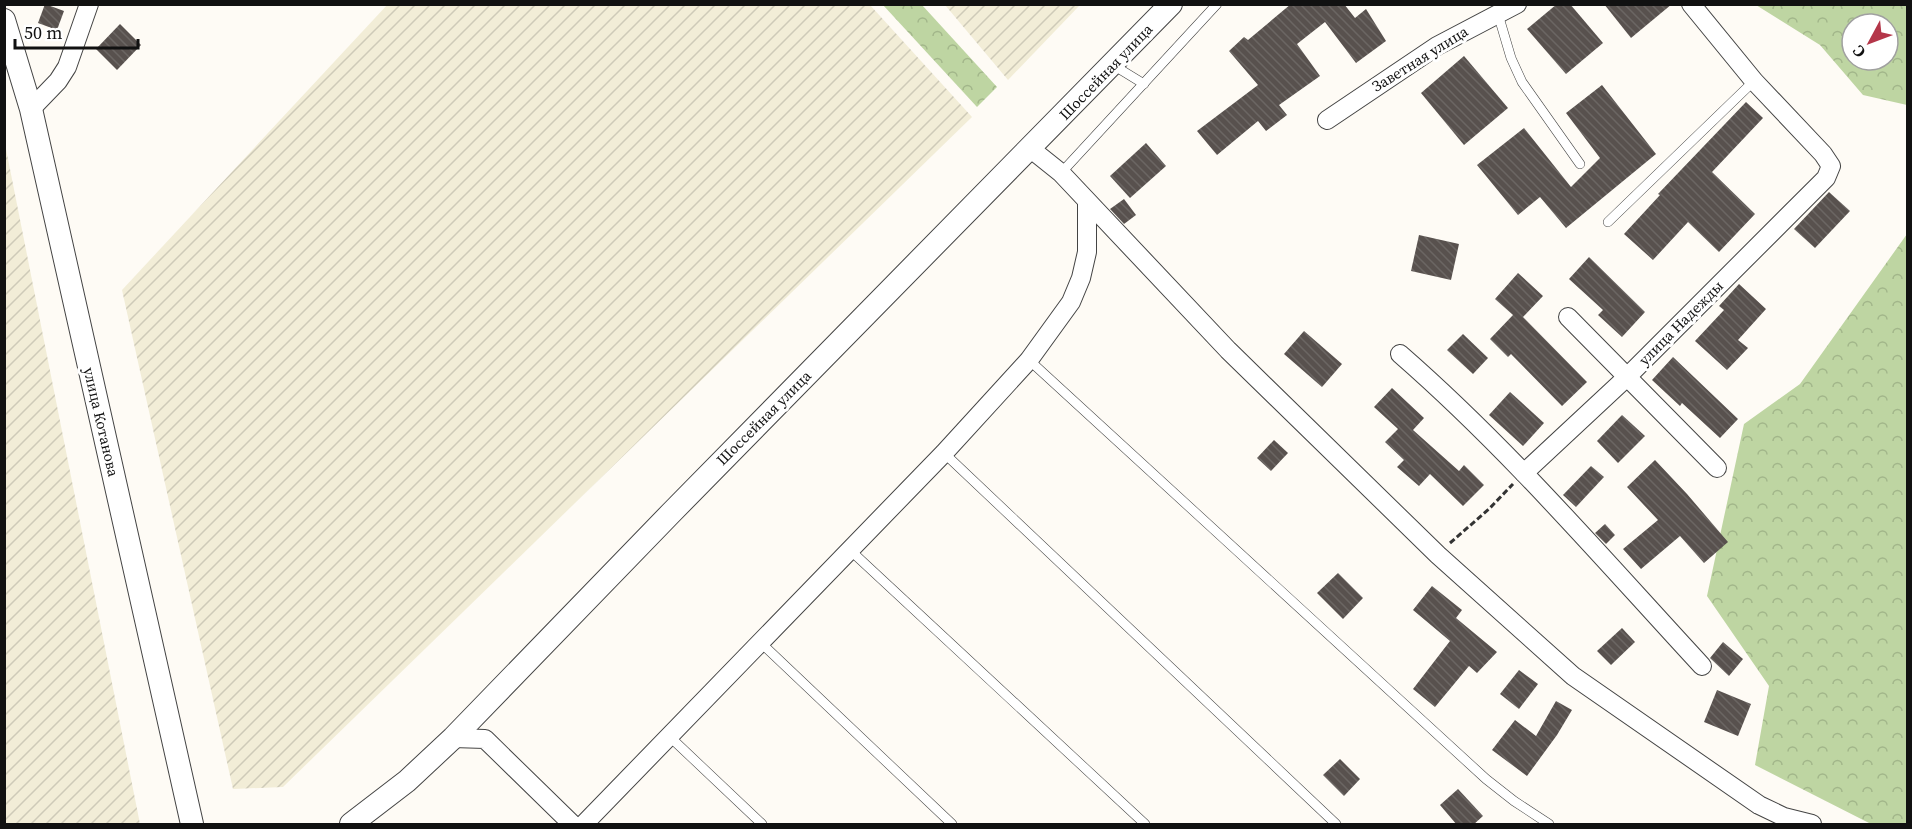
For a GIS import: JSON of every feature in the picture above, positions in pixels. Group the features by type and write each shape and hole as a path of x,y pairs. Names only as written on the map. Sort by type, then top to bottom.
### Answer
{"street":[{"path":"31,109 58,81 67,67 89,4"},
{"name":"Шоссейная улица","path":"351,825 407,781 453,738 670,513 1031,149 1171,4"},
{"name":"Заветная улица","path":"1327,120 1496,9 1517,4"},
{"path":"1690,4 1755,81"},
{"name":"улица Котанова","path":"4,20 31,109 192,824"},
{"name":"улица Надежды","path":"1524,473 1627,377 1826,178 1831,166 1824,154 1755,81"},
{"path":"1031,149 1060,173 1228,350 1438,555 1573,676 1759,804 1784,817 1812,825"},
{"path":"584,825 944,453 1029,360 1071,302 1081,278 1087,252 1087,202"},
{"path":"1568,317 1717,468"},
{"path":"1400,354 1428,378 1524,473 1702,666"},
{"path":"453,738 485,739 572,825"}],"lane":[{"path":"1060,173 1217,4"},
{"path":"1496,9 1511,58 1522,82 1580,164"},
{"path":"1113,65 1144,84"},
{"path":"1608,222 1755,81"},
{"path":"1029,360 1486,779 1549,825"},
{"path":"944,453 1336,825"},
{"path":"850,550 1145,825"},
{"path":"760,642 952,825"},
{"path":"669,736 762,825"}],"path":[{"path":"1438,555 1489,509 1524,473"}],"shaded area":[{"path":"388,4 870,5 972,117 283,787 233,789 122,290"},
{"path":"945,5 1080,5 1008,80"},
{"path":"5,144 140,824 5,824"}],"green space":[{"path":"883,5 922,5 997,87 977,107"},
{"path":"1756,5 1907,5 1907,105 1863,95 1843,72 1900,72 1900,12 1840,12 1840,68 1820,45"},
{"path":"1907,234 1907,824 1871,824 1755,765 1769,686 1707,596 1744,424 1800,384"}],"building":[{"path":"45,4 64,11 57,30 38,23"},
{"path":"1291,4 1344,4 1355,18 1366,9 1386,41 1356,63 1325,22 1297,44 1320,76 1279,105 1287,115 1266,131 1258,121 1217,155 1197,131 1258,85 1229,51 1244,37 1248,40"},
{"path":"1557,4 1570,4 1603,43 1566,74 1527,29"},
{"path":"1604,4 1672,4 1631,38"},
{"path":"120,24 141,45 117,70 96,49"},
{"path":"1464,56 1508,108 1464,145 1421,93"},
{"path":"1602,85 1656,154 1566,228 1540,197 1518,215 1477,165 1524,128 1571,187 1600,158 1566,113"},
{"path":"1746,102 1763,118 1712,172 1755,214 1719,252 1688,222 1653,260 1624,234 1660,195 1658,194"},
{"path":"1146,143 1166,166 1130,198 1110,176"},
{"path":"1829,192 1850,211 1815,248 1794,229"},
{"path":"1124,199 1136,215 1124,224 1110,209"},
{"path":"1419,235 1459,244 1451,280 1411,271"},
{"path":"1589,257 1645,312 1622,337 1598,315 1603,310 1569,279"},
{"path":"1518,273 1543,296 1523,317 1587,382 1562,406 1511,354 1508,357 1490,339 1513,315 1495,299"},
{"path":"1739,284 1766,309 1738,340 1748,348 1727,370 1695,341 1724,310 1719,306"},
{"path":"1304,331 1342,364 1322,387 1284,354"},
{"path":"1463,334 1488,358 1473,374 1447,350"},
{"path":"1673,357 1738,419 1720,438 1682,403 1680,406 1652,380"},
{"path":"1392,388 1424,418 1413,430 1459,471 1464,465 1484,485 1463,506 1430,474 1419,486 1397,467 1404,460 1385,442 1398,429 1374,407"},
{"path":"1510,392 1544,423 1523,446 1489,415"},
{"path":"1622,415 1645,436 1618,463 1597,441"},
{"path":"1274,440 1288,453 1271,471 1257,458"},
{"path":"1655,460 1728,542 1704,563 1680,536 1641,569 1623,549 1658,520 1627,487"},
{"path":"1591,466 1604,477 1576,507 1563,495"},
{"path":"1605,524 1615,535 1606,544 1595,533"},
{"path":"1338,573 1363,598 1343,619 1317,593"},
{"path":"1432,586 1462,610 1456,618 1497,652 1477,673 1469,666 1435,707 1413,689 1450,641 1413,610"},
{"path":"1622,628 1635,642 1611,665 1597,651"},
{"path":"1723,642 1743,659 1729,676 1710,658"},
{"path":"1519,670 1538,684 1519,709 1500,694"},
{"path":"1717,690 1751,704 1738,736 1704,722"},
{"path":"1556,701 1572,710 1527,776 1492,750 1515,720 1536,736"},
{"path":"1340,759 1360,779 1344,796 1323,775"},
{"path":"1458,789 1483,816 1473,825 1457,825 1440,805"}]}
